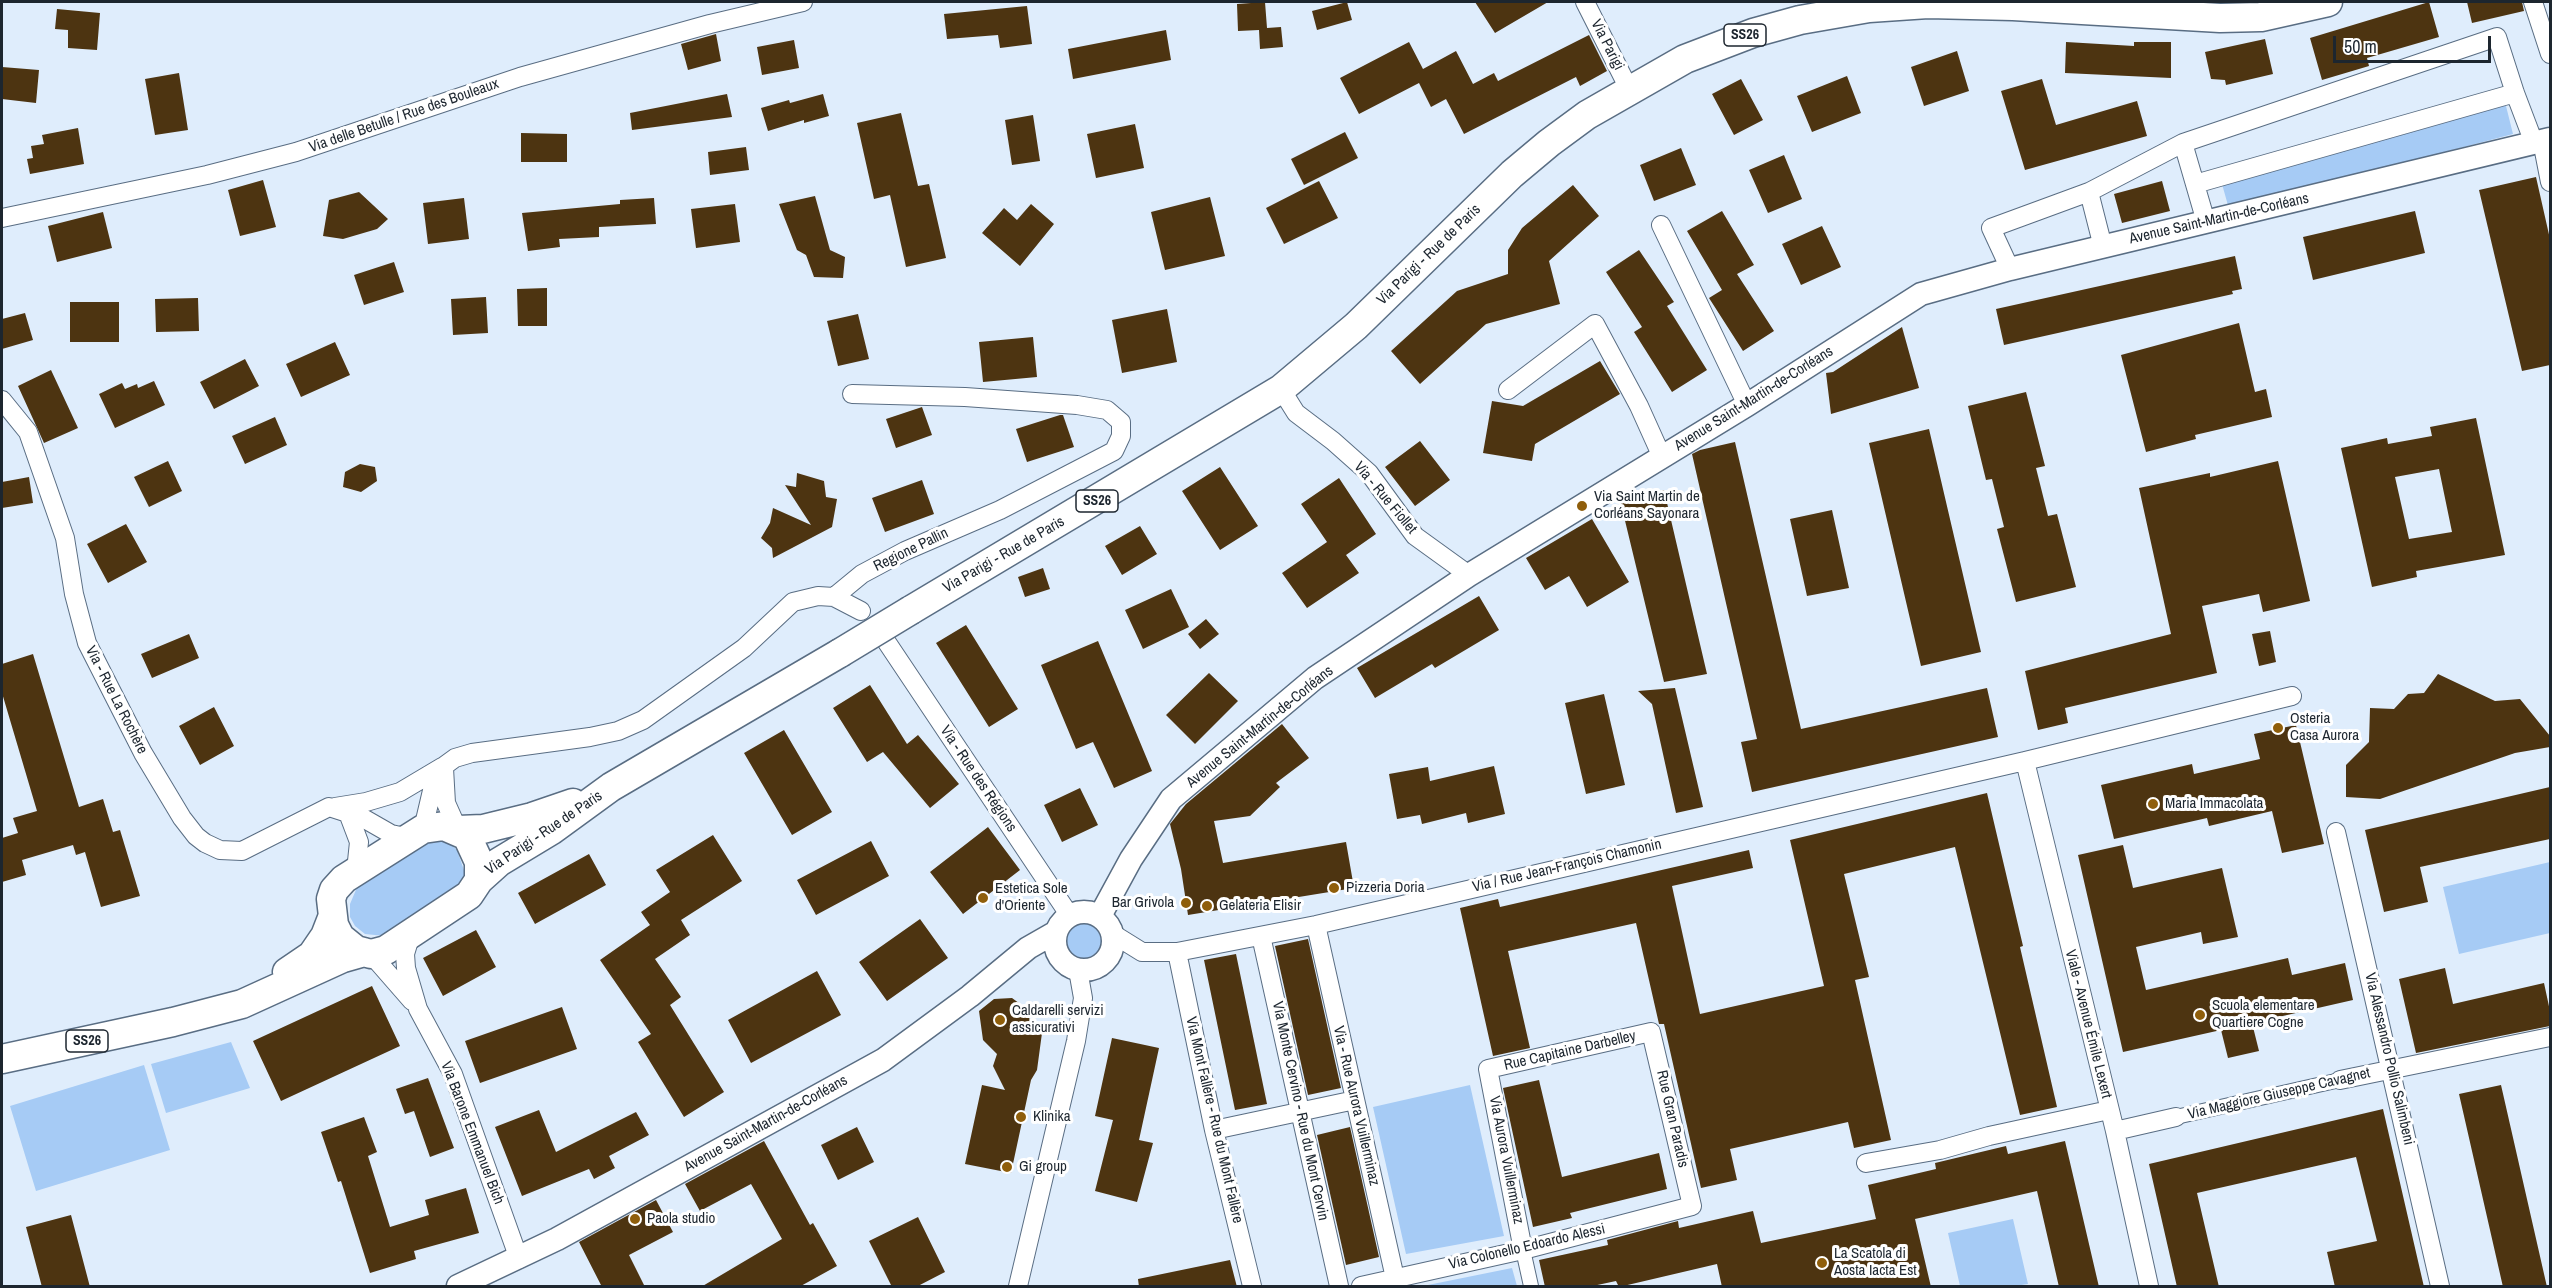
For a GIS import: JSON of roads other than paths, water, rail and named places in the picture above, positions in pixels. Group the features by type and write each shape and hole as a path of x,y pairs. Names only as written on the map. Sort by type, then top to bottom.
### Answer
{"main road":[{"name":"Via Parigi - Rue de Paris","path":"2,1059 141,1029 242,1004 343,958 386,950 469,895 479,880 499,861 552,830 611,787 1281,389 1356,326 1512,174 1587,115 1685,59 1753,33 1800,20 1869,8 1928,4 2013,6 2220,18 2261,17 2328,2"},
{"name":"Via Parigi - Rue de Paris","path":"458,830 483,829 532,817 611,787"},
{"name":"Via Parigi - Rue de Paris","path":"204,1012 244,991 283,975 312,955 326,936 332,918 331,899 334,890 344,879 416,833 444,826 458,830 467,836 479,862 479,880"},
{"path":"332,918 340,937 356,950 367,953"}],"street":[{"name":"Via delle Betulle / Rue des Bouleaux","path":"2,218 207,176 296,152 520,77 803,2"},
{"name":"Via Parigi","path":"1585,2 1629,89"},
{"path":"2533,2 2550,54"},
{"path":"2010,269 1991,228 2089,192 2176,146 2497,37 2515,93 2542,141 2550,182"},
{"path":"2195,184 2515,93"},
{"name":"Avenue Saint-Martin-de-Corléans","path":"1106,925 1131,859 1171,799 1315,678 1469,575 1747,405 1921,294 2010,269 2542,141"},
{"path":"2176,146 2195,184 2206,222"},
{"path":"2089,192 2103,247"},
{"path":"1661,225 1747,405"},
{"path":"1508,390 1595,324 1662,457"},
{"name":"Via - Rue Fiollet","path":"1281,389 1296,413 1333,441 1369,473 1415,536 1469,575"},
{"name":"Regione Pallin","path":"834,597 862,574 905,551 1000,510 1114,451 1121,436 1121,422 1107,410 1077,405 965,397 852,394"},
{"name":"Via - Rue La Rochère","path":"2,400 28,432 32,442 65,538 74,594 87,643 143,753 176,809 196,836 220,850 242,851 329,807 366,802 400,792 444,766"},
{"path":"329,807 348,813 391,834 416,833 434,782 444,766 455,758 472,753 618,731 644,720 744,648 793,602 818,596 834,597 861,611"},
{"name":"Via - Rue des Régions","path":"886,641 1063,924"},
{"name":"Via / Rue Jean-François Chamonin","path":"1106,925 1142,952 1177,952 1261,936 2025,761 2292,696"},
{"name":"Viale - Avenue Émile Lexert","path":"2025,761 2115,1131 2149,1287"},
{"path":"444,766 446,803 458,830"},
{"path":"348,813 359,842 356,871"},
{"name":"Via Alessandro Pollio Salimbeni","path":"2336,832 2440,1287"},
{"path":"1085,912 1106,925 1112,949 1104,963 1092,969 1078,970 1066,964 1059,955 1055,939 1063,924 1085,912"},
{"name":"Avenue Saint-Martin-de-Corléans","path":"458,1287 519,1259 883,1060 970,996 1028,948 1063,924"},
{"name":"Via - Rue Aurora Vuillerminaz","path":"1316,925 1396,1282"},
{"name":"Via Barone Emmanuel Bich","path":"411,933 405,954 406,968 418,1009 453,1074 519,1259"},
{"name":"Via Monte Cervino - Rue du Mont Cervin","path":"1261,936 1339,1287"},
{"name":"Via Mont Fallère - Rue du Mont Fallère","path":"1177,952 1214,1130 1252,1287"},
{"name":"Via Barone Emmanuel Bich","path":"367,953 418,1009"},
{"path":"1018,1287 1076,1041 1083,999 1078,970"},
{"name":"Rue Capitaine Darbelley","path":"1488,1069 1651,1032"},
{"name":"Rue Gran Paradis","path":"1651,1032 1692,1206"},
{"name":"Via Maggiore Giuseppe Cavagnet","path":"2115,1131 2340,1080 2550,1037"},
{"name":"Via Aurora Vuillerminaz","path":"1488,1069 1523,1250"},
{"path":"1214,1130 1355,1100"},
{"path":"1866,1163 1940,1150 1989,1136 2109,1110"},
{"name":"Via Colonello Edoardo Alessi","path":"1361,1287 1396,1282 1692,1206"},
{"path":"1523,1250 1532,1287"}],"place":[{"name":"Via Saint Martin de Corléans Sayonara","path":"1582,506"},
{"name":"Osteria Casa Aurora","path":"2278,728"},
{"name":"Maria Immacolata","path":"2153,804"},
{"name":"Pizzeria Doria","path":"1334,888"},
{"name":"Estetica Sole d'Oriente","path":"983,898"},
{"name":"Bar Grivola","path":"1186,903"},
{"name":"Gelateria Elisir","path":"1207,906"},
{"name":"Scuola elementare Quartiere Cogne","path":"2200,1015"},
{"name":"Caldarelli servizi assicurativi","path":"1000,1020"},
{"name":"Klinika","path":"1021,1117"},
{"name":"Gi group","path":"1007,1167"},
{"name":"Paola studio","path":"635,1219"},
{"name":"La Scatola di Aosta Iacta Est","path":"1822,1263"}]}
